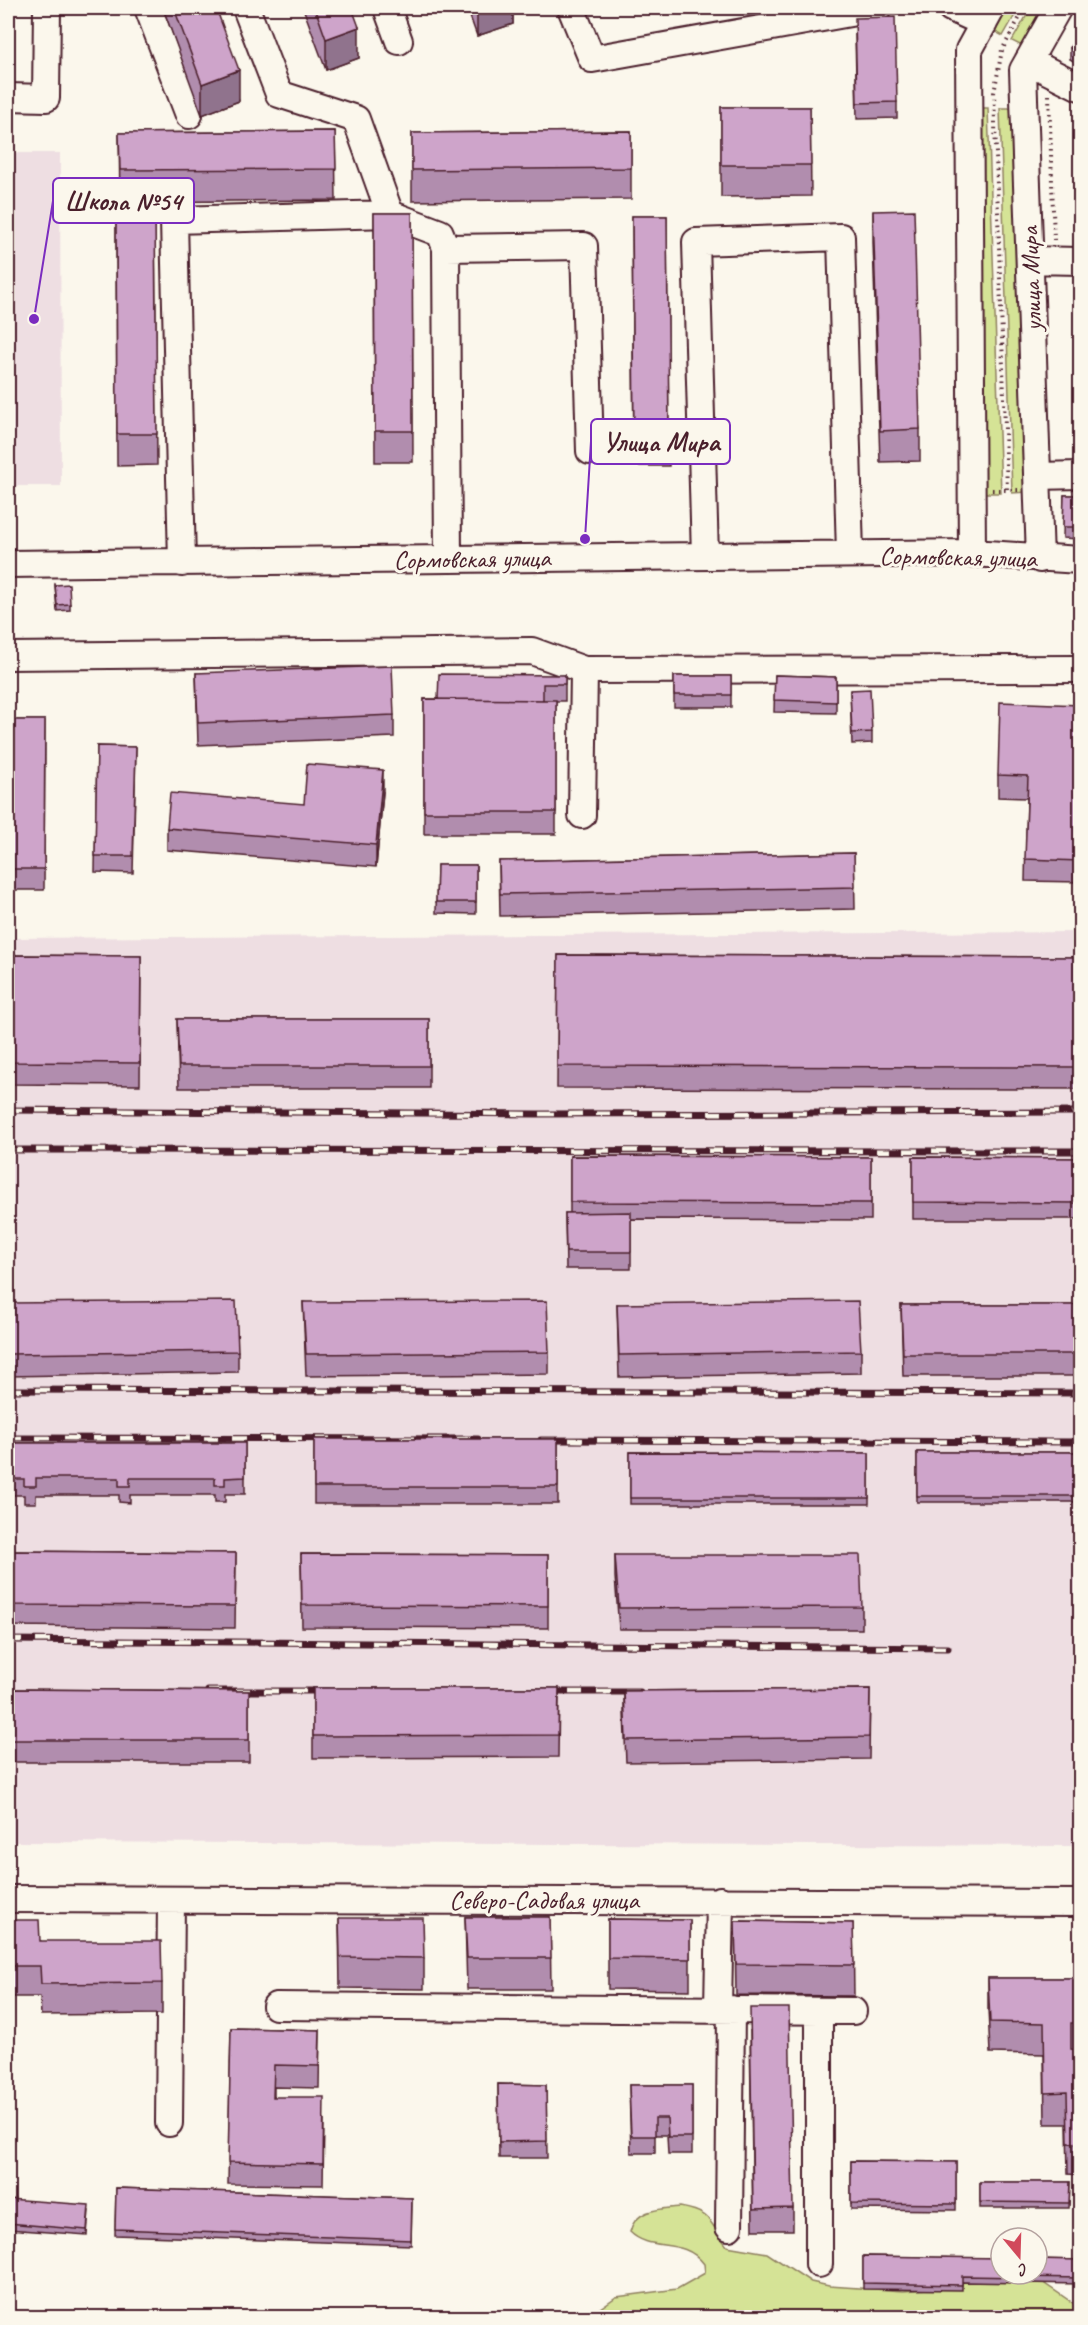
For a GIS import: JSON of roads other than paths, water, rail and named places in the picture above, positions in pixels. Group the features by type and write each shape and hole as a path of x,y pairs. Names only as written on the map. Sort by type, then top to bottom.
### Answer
{"street":[{"path":"8,97 46,98 46,8"},
{"path":"148,8 189,115"},
{"path":"246,8 279,94 356,119 390,214"},
{"path":"387,8 399,41"},
{"path":"571,8 592,59 878,8"},
{"path":"951,8 988,15 969,50 972,553"},
{"name":"улица Мира","path":"1040,559 1033,483 1030,260 1023,70 1058,8"},
{"path":"1028,61 1080,87"},
{"path":"182,563 174,220 390,214 440,233 446,248 448,559"},
{"path":"705,556 696,242 841,237 850,554"},
{"path":"446,248 584,246 590,451"},
{"path":"1030,260 1080,261"},
{"path":"1033,483 1080,475"},
{"name":"Сормовская улица","path":"8,564 972,553 1080,560"},
{"path":"8,656 532,651 584,670 1080,669"},
{"path":"582,815 584,670"},
{"name":"Северо-Садовая улица","path":"8,1899 1080,1902"},
{"path":"169,2123 171,1900"},
{"path":"720,1900 729,2227"},
{"path":"276,2006 853,2011"},
{"path":"819,2011 819,2264"}],"waterway":[{"path":"8,2317 45,2318"}],"railway":[{"path":"8,1110 537,1114 1080,1112"},
{"path":"8,1150 1080,1151"},
{"path":"8,1390 1080,1393"},
{"path":"8,1438 478,1439"},
{"path":"541,1440 1080,1442"},
{"path":"8,1640 948,1648"},
{"path":"208,1691 328,1691"},
{"path":"541,1692 640,1692"}],"place":[{"name":"Школа №54","path":"34,319"},
{"name":"Улица Мира","path":"585,539"}]}
